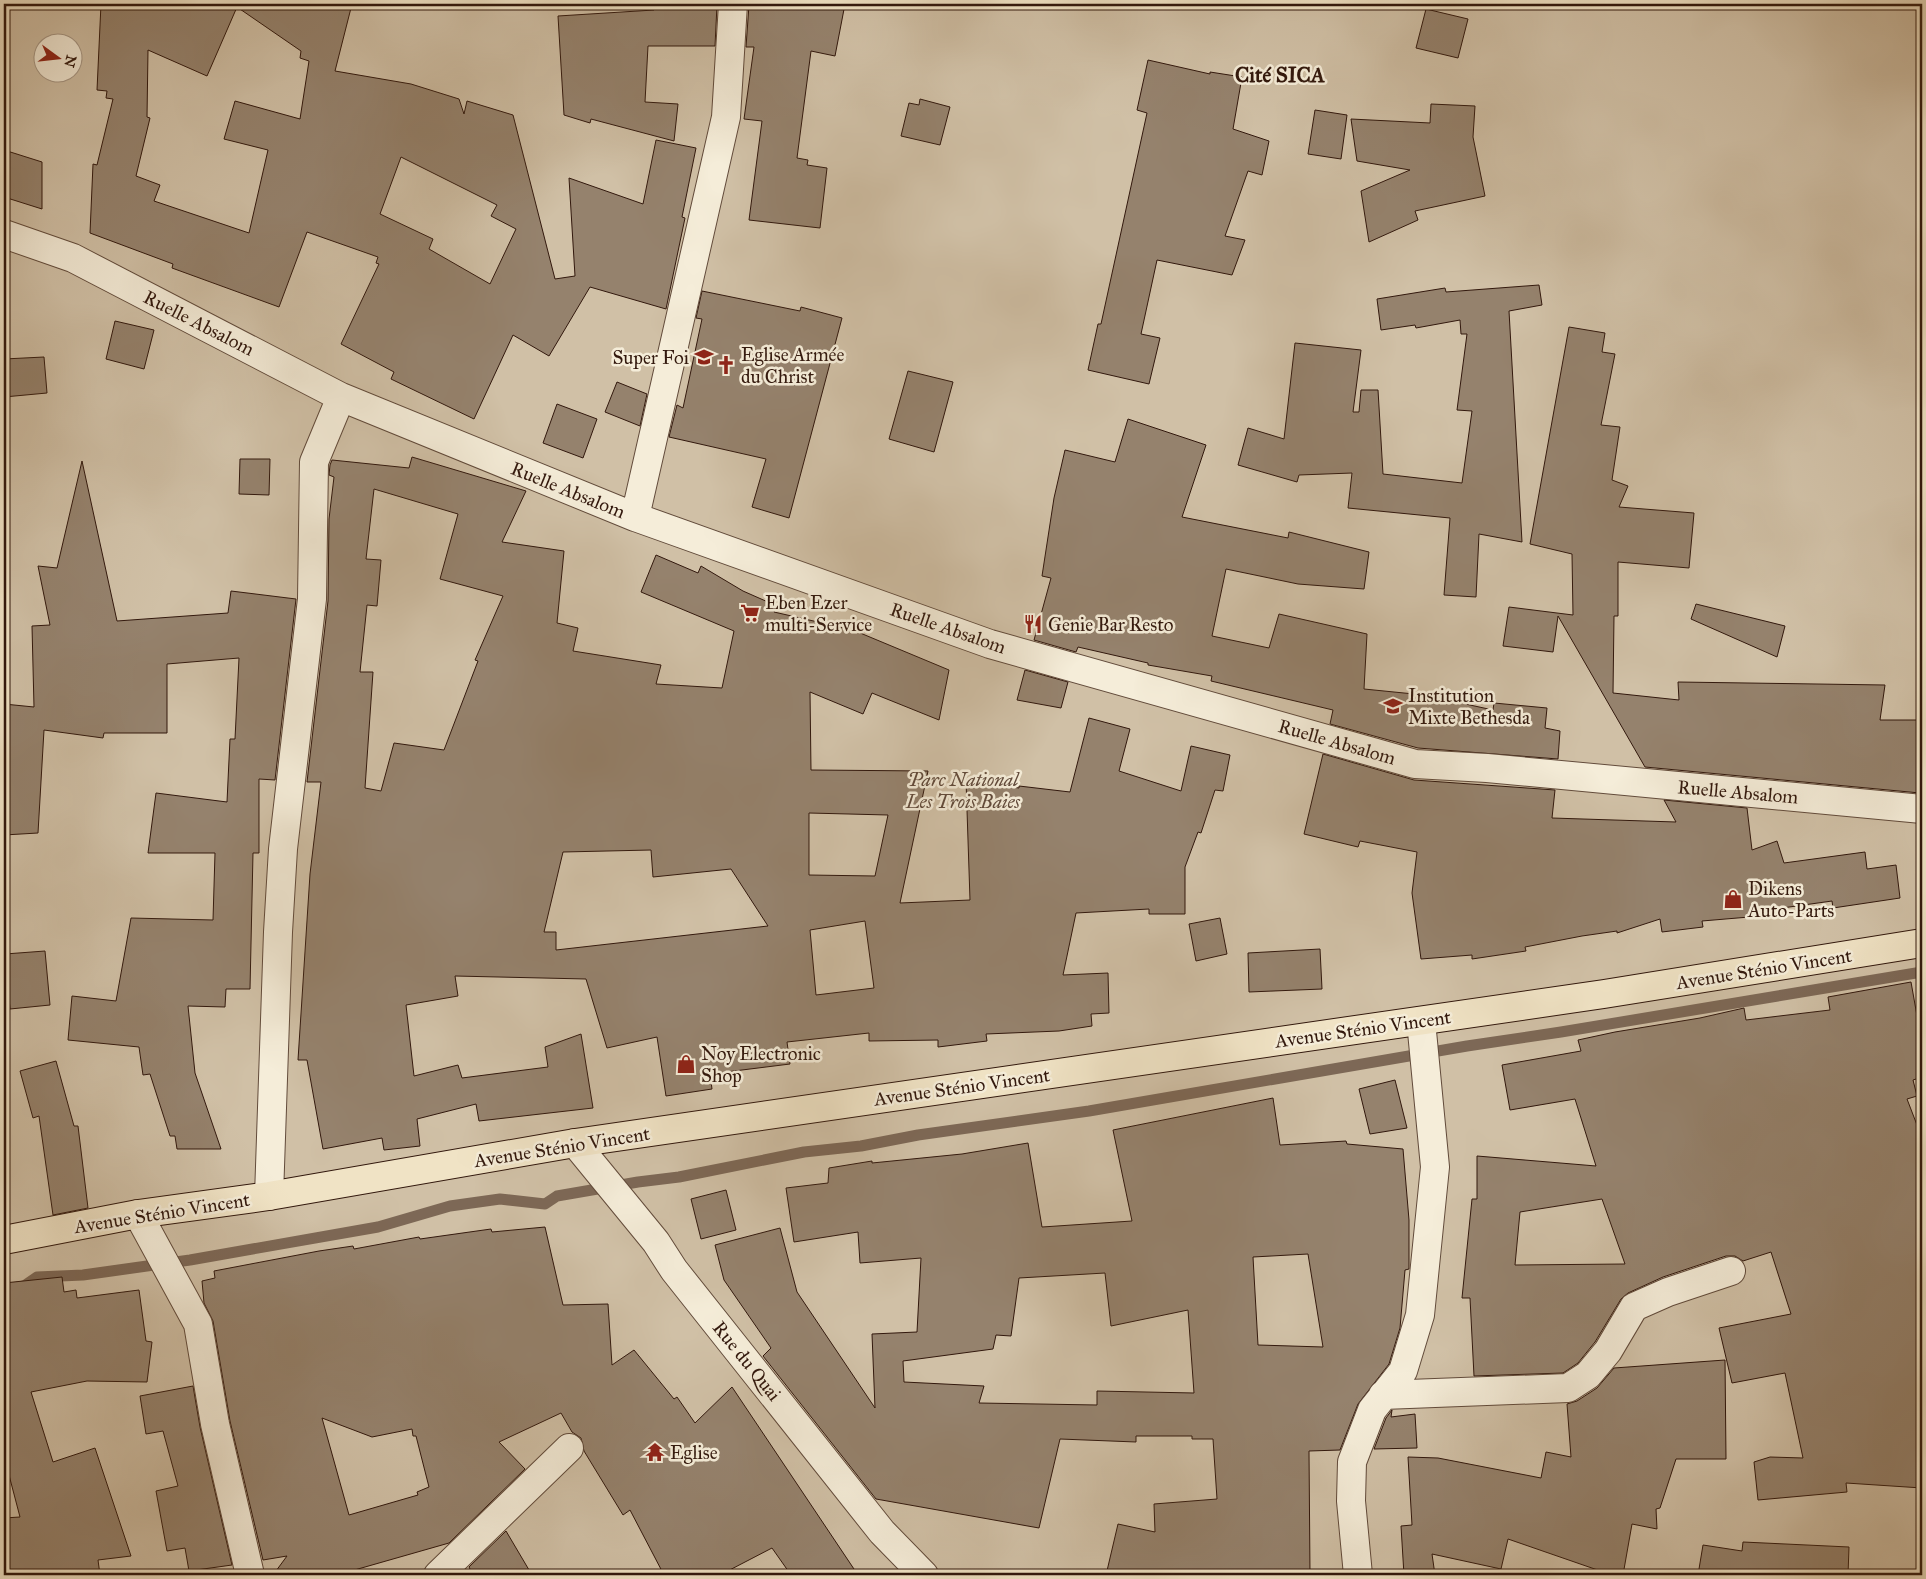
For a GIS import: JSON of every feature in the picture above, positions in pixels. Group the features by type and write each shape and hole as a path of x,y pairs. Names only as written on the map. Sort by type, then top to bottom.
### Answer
{"main road":[{"name":"Avenue Sténio Vincent","path":"4,1240 138,1214 269,1196 575,1143 1604,994 1922,943"}],"street":[{"path":"635,517 726,117 733,4"},
{"name":"Ruelle Absalom","path":"4,234 72,258 341,397 635,517 990,644 1415,764 1487,768 1922,809"},
{"path":"269,1196 278,932 283,849 312,600 314,462 341,397"},
{"path":"1358,1575 1351,1501 1352,1462 1372,1410 1403,1371 1420,1315 1435,1167 1421,1021"},
{"name":"Rue du Quai","path":"575,1143 656,1242 674,1270 882,1532 924,1575"},
{"path":"138,1214 198,1324 214,1424 250,1575"},
{"path":"1384,1396 1568,1388 1588,1375 1603,1357 1634,1307 1668,1292 1732,1271"},
{"path":"438,1575 569,1448"}],"green space":[{"name":"Parc National Les Trois Baies","path":"4,4 1922,4 1922,1575 4,1575"}],"building":[{"path":"101,4 352,4 335,71 411,84 459,99 464,114 467,101 513,115 555,279 575,276 569,178 643,204 656,140 696,148 682,217 685,218 666,309 590,287 549,356 513,335 474,419 391,379 394,372 341,344 379,264 376,263 378,257 307,232 279,307 172,268 173,264 90,233 93,164 97,165 113,99 106,98 107,91 97,90","holes":["237,7 301,51 300,58 309,61 300,119 235,101 224,139 268,150 249,233 154,201 160,185 136,176 150,118 147,117 148,50 207,76","401,157 497,205 491,216 516,229 490,284 429,249 433,239 380,214"]},
{"path":"845,4 835,56 811,51 797,158 808,160 807,165 827,168 820,228 749,220 762,121 744,119 754,47 746,47 749,5"},
{"path":"654,5 717,5 715,46 648,46 645,102 678,104 674,141 591,119 590,123 564,115 558,16 654,10"},
{"path":"1426,9 1468,19 1458,58 1416,48"},
{"path":"1148,60 1210,74 1210,72 1242,77 1233,129 1269,141 1262,175 1248,171 1225,236 1245,240 1232,275 1157,260 1141,334 1160,338 1149,384 1088,370 1098,324 1101,324 1147,113 1137,110"},
{"path":"920,99 950,107 940,145 901,136 909,103 919,105"},
{"path":"1431,104 1475,106 1473,137 1485,196 1415,211 1418,220 1369,242 1361,191 1410,170 1357,161 1351,119 1430,123"},
{"path":"1315,110 1347,115 1341,159 1308,154"},
{"path":"4,150 42,162 42,209 4,197"},
{"path":"1539,285 1542,305 1509,311 1522,542 1479,534 1476,597 1444,595 1450,518 1348,508 1352,473 1299,475 1297,482 1238,465 1248,428 1284,439 1295,343 1361,350 1353,412 1359,412 1361,390 1378,390 1383,474 1462,483 1472,411 1457,410 1467,334 1461,334 1460,320 1416,328 1415,325 1381,330 1377,299 1445,288 1446,292"},
{"path":"702,291 800,311 801,307 842,318 789,518 752,507 766,459 669,437 677,405 683,408 702,319 696,318"},
{"path":"115,321 154,330 144,369 106,359"},
{"path":"1569,327 1605,333 1602,352 1615,354 1601,425 1620,427 1612,480 1628,486 1619,507 1694,513 1689,568 1618,562 1618,616 1614,616 1613,693 1679,700 1678,682 1885,685 1880,720 1922,720 1922,778 1920,793 1645,767 1558,616 1553,652 1503,646 1509,607 1573,615 1572,554 1530,544"},
{"path":"44,357 47,393 4,397 4,359"},
{"path":"908,371 953,382 934,452 889,439"},
{"path":"617,382 647,394 640,426 605,412"},
{"path":"557,404 597,419 583,458 543,443"},
{"path":"1128,419 1206,445 1182,517 1288,538 1289,532 1369,552 1364,589 1298,584 1226,569 1212,636 1269,648 1279,614 1367,634 1364,689 1424,695 1493,710 1494,703 1547,708 1545,728 1560,731 1558,759 1418,748 1330,724 1333,710 1211,681 1212,676 1148,665 1148,663 1078,647 1076,652 1034,640 1051,578 1042,576 1054,498 1065,450 1115,462"},
{"path":"412,457 526,491 502,542 564,551 557,623 578,628 573,651 661,665 656,684 722,688 734,631 641,592 656,555 698,573 701,566 743,591 777,606 774,612 853,630 949,670 939,720 872,693 863,714 810,692 811,770 928,771 900,903 970,900 966,780 1019,788 1019,786 1070,792 1089,718 1130,729 1119,771 1181,791 1191,746 1230,755 1223,791 1215,790 1201,833 1198,832 1185,867 1185,914 1149,914 1149,909 1076,913 1063,975 1108,973 1109,1013 1091,1014 1092,1026 1059,1031 986,1034 987,1041 938,1047 938,1040 869,1041 869,1033 787,1042 790,1064 710,1074 712,1089 666,1096 657,1037 607,1048 586,979 455,976 458,996 406,1005 414,1076 458,1065 462,1078 548,1067 545,1047 581,1034 593,1108 479,1121 476,1104 417,1119 420,1146 384,1150 382,1138 323,1149 307,1060 298,1060 310,874 321,782 307,782 328,601 329,519 334,477 329,475 330,465 332,460 409,468","holes":["374,489 458,514 440,579 503,596 475,660 478,661 444,750 394,743 381,791 365,788 373,672 360,672 367,605 377,606 381,560 366,559","809,813 888,815 875,876 809,875","651,850 653,877 731,869 768,926 556,950 556,932 544,932 563,852","865,921 874,988 816,995 810,930"]},
{"path":"240,459 270,459 269,495 239,494"},
{"path":"82,461 117,621 228,613 231,591 296,599 275,780 259,779 259,853 253,853 250,989 226,989 225,1007 188,1006 195,1073 221,1149 177,1149 175,1136 170,1136 150,1074 143,1075 139,1047 68,1040 72,996 116,1001 131,918 213,920 215,853 148,853 156,793 227,802 230,739 235,739 239,658 167,664 167,733 104,733 103,738 44,730 38,833 4,835 4,704 34,707 32,626 50,625 38,566 57,568"},
{"path":"1696,604 1785,626 1777,657 1691,619"},
{"path":"1025,670 1068,682 1061,708 1017,700"},
{"path":"1323,754 1414,780 1555,790 1552,818 1676,822 1664,800 1747,808 1752,850 1777,841 1784,863 1865,852 1867,869 1896,865 1900,898 1833,908 1832,901 1761,911 1761,916 1702,921 1703,927 1662,932 1660,919 1617,933 1617,931 1582,936 1525,947 1526,951 1472,959 1472,955 1421,959 1412,893 1417,852 1360,841 1358,847 1304,834"},
{"path":"1220,918 1227,954 1196,961 1189,924"},
{"path":"1320,949 1322,989 1249,992 1248,953"},
{"path":"45,951 50,1005 10,1009 5,954"},
{"path":"1911,982 1922,1044 1922,1077 1913,1080 1917,1096 1907,1099 1922,1138 1922,1488 1846,1483 1847,1492 1758,1500 1754,1462 1770,1457 1803,1458 1785,1373 1732,1383 1719,1328 1791,1314 1771,1252 1743,1261 1735,1256 1726,1256 1663,1277 1628,1293 1621,1299 1595,1342 1578,1363 1563,1373 1474,1376 1470,1298 1462,1298 1472,1199 1477,1199 1477,1156 1596,1166 1575,1099 1510,1110 1502,1065 1581,1051 1578,1040 1744,1008 1746,1020 1830,1010 1828,997","holes":["1602,1199 1625,1264 1515,1265 1520,1212"]},
{"path":"56,1061 74,1126 78,1126 88,1208 53,1215 39,1116 33,1118 20,1071"},
{"path":"1395,1080 1407,1128 1370,1134 1359,1089"},
{"path":"1273,1098 1280,1145 1346,1141 1347,1144 1403,1149 1409,1220 1409,1269 1405,1270 1400,1328 1389,1364 1358,1404 1340,1450 1309,1451 1310,1575 1106,1575 1118,1524 1155,1532 1154,1504 1217,1499 1213,1439 1192,1439 1192,1436 1136,1436 1136,1442 1060,1439 1039,1528 876,1499 763,1356 771,1348 724,1280 715,1245 780,1228 797,1292 875,1408 872,1334 917,1332 921,1258 860,1263 858,1232 794,1242 786,1188 828,1183 829,1168 872,1161 872,1163 962,1154 1028,1143 1042,1227 1132,1221 1113,1130","holes":["1308,1254 1323,1347 1258,1345 1253,1257","1105,1273 1111,1326 1188,1310 1194,1393 1097,1391 1097,1405 979,1403 984,1386 904,1382 903,1361 993,1349 996,1335 1011,1336 1019,1278"]},
{"path":"726,1190 736,1230 701,1239 691,1199"},
{"path":"545,1227 563,1305 608,1304 612,1365 634,1350 674,1399 677,1397 695,1423 732,1387 858,1575 791,1575 772,1548 720,1575 664,1575 630,1510 623,1515 584,1451 581,1438 572,1432 561,1413 499,1442 525,1469 449,1543 337,1575 273,1575 287,1556 263,1560 230,1421 213,1321 204,1303 202,1281 215,1278 214,1271 319,1251 353,1246 354,1249 419,1237 420,1239 491,1229 492,1232","holes":["322,1418 372,1437 412,1429 413,1436 416,1436 429,1487 417,1492 418,1495 349,1515"]},
{"path":"62,1277 64,1292 76,1290 77,1298 139,1290 146,1341 152,1342 147,1382 87,1381 31,1392 53,1462 95,1448 131,1556 98,1560 100,1575 4,1575 4,1518 20,1517 4,1456 4,1283"},
{"path":"1725,1360 1726,1459 1676,1459 1660,1508 1656,1509 1657,1529 1632,1524 1623,1575 1612,1575 1508,1539 1501,1569 1432,1554 1435,1575 1404,1575 1401,1526 1412,1525 1408,1457 1438,1458 1541,1478 1546,1452 1571,1457 1567,1404 1577,1401 1597,1388 1614,1368"},
{"path":"193,1386 200,1427 232,1565 189,1571 185,1548 167,1551 156,1491 178,1486 163,1431 146,1434 140,1396"},
{"path":"1392,1410 1391,1417 1415,1414 1417,1448 1374,1449 1386,1418"},
{"path":"506,1531 532,1575 473,1575 469,1567"},
{"path":"1743,1542 1849,1547 1848,1575 1786,1571 1786,1575 1698,1575 1703,1545 1742,1551"}],"waterway":[{"path":"4,1290 24,1286 37,1277 83,1275 190,1260 378,1227 450,1206 500,1199 545,1204 557,1196 679,1177 804,1152 861,1146 918,1135 1089,1111 1467,1046 1922,972"}],"place":[{"name":"Super Foi","path":"704,357"},
{"name":"Eglise Armée du Christ","path":"726,365"},
{"name":"Eben Ezer multi-Service","path":"750,613"},
{"name":"Genie Bar Resto","path":"1033,624"},
{"name":"Institution Mixte Bethesda","path":"1393,706"},
{"name":"Dikens Auto-Parts","path":"1733,899"},
{"name":"Noy Electronic Shop","path":"686,1064"},
{"name":"Eglise","path":"655,1452"}],"district":[{"name":"Cité SICA","path":"1280,75"}]}
